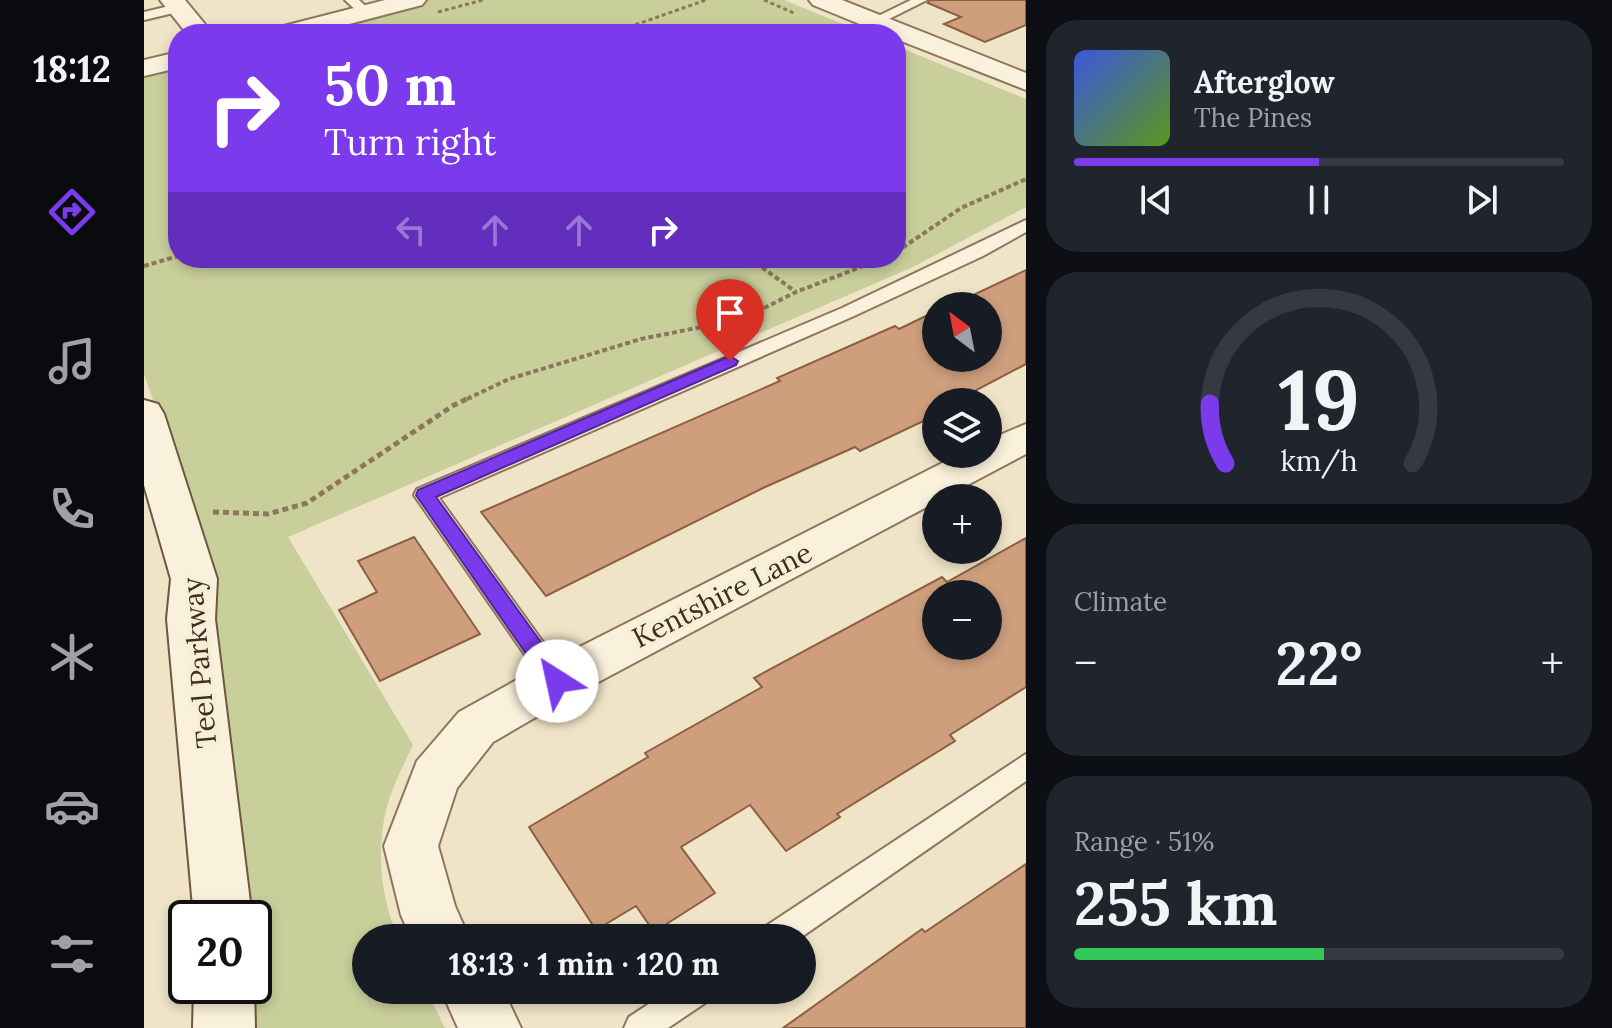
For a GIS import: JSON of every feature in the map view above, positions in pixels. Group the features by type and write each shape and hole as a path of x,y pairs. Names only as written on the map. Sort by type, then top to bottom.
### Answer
{"main road":[{"name":"Teel Parkway","path":"144,414 153,472 194,579 191,619 221,900"},
{"path":"224,1028 225,1004"}],"street":[{"path":"308,24 358,6 414,0"},
{"path":"821,0 882,24"},
{"path":"175,4 192,24"},
{"path":"906,33 1022,76"},
{"path":"144,68 168,62"},
{"name":"Kentshire Lane","path":"434,924 411,846 435,777 476,727 557,681 1026,437"},
{"path":"478,1004 491,1028"}],"lane":[{"path":"874,21 921,0"},
{"path":"144,16 175,4"},
{"path":"557,681 425,495 848,312 977,252 1026,225"},
{"path":"795,924 1026,766"},
{"path":"640,1028 676,1004"}],"path":[{"path":"638,24 706,0"},
{"path":"906,245 961,208 1026,179"},
{"path":"144,266 168,259"},
{"path":"763,268 796,292"},
{"path":"200,510 234,516 272,515 289,511 320,497 454,405 509,379 641,339 742,319 796,292 858,268"}],"green space":[{"path":"425,0 784,0 843,24 334,24"},
{"path":"906,50 1026,99 1026,207 913,267 288,537 413,745 390,797 382,832 383,887 393,924 352,924 352,1004 433,1004 445,1028 251,1028 252,1004 272,1004 272,900 239,900 210,566 144,374 144,74 168,68 168,268 906,268"}],"building":[{"path":"930,0 1026,0 1026,25 985,42 944,24 961,17 928,3"},
{"path":"1026,270 1026,364 981,388 922,388 922,422 860,451 855,447 763,488 546,596 481,512 780,381 777,378 895,326 899,329 922,318 922,372 1002,372 1002,292 980,292"},
{"path":"414,537 480,634 380,681 339,610 377,592 358,561"},
{"path":"1026,538 1026,687 950,735 955,741 837,814 840,817 786,851 750,805 681,847 715,893 667,924 648,924 636,906 606,924 592,924 529,827 648,757 645,753 762,687 754,678 922,588 922,660 1002,660 1002,580 951,580 979,564 1002,564 1002,551"},
{"path":"1026,864 1026,1028 783,1028 922,929 925,932"}],"route":[{"path":"557,681 425,495 730,361"}]}
